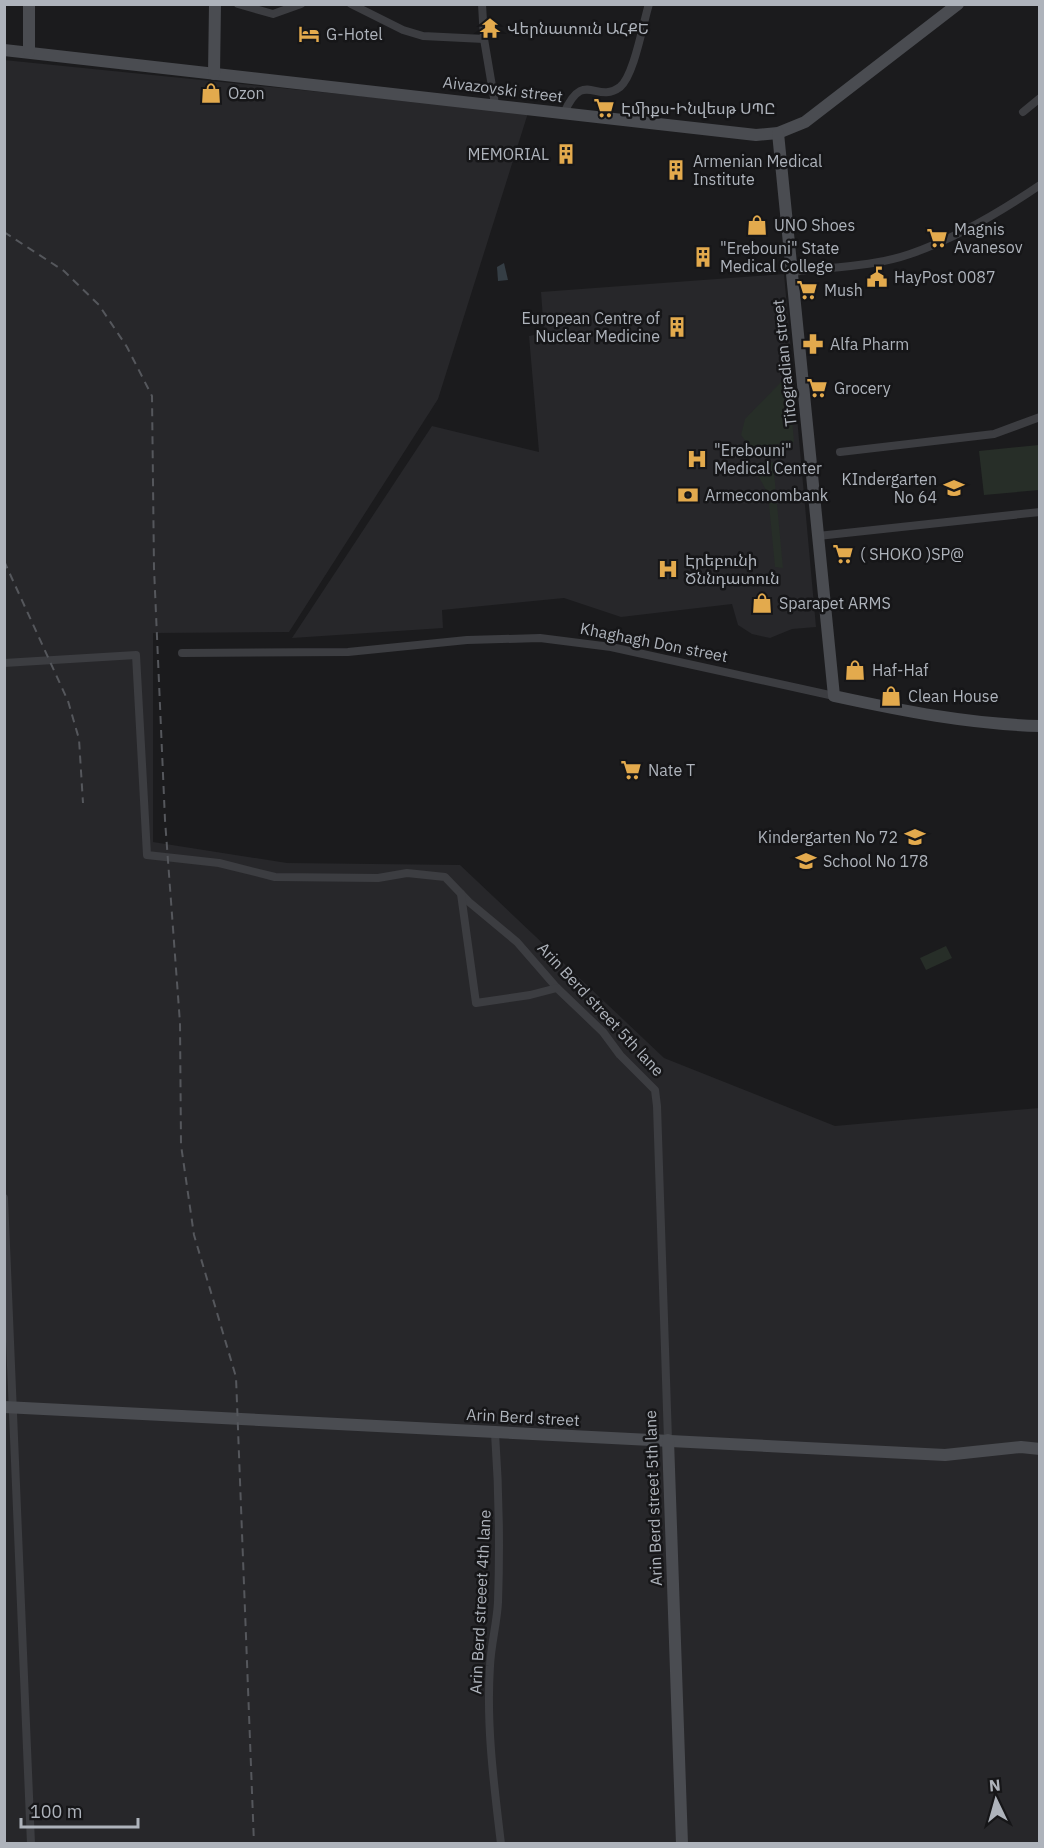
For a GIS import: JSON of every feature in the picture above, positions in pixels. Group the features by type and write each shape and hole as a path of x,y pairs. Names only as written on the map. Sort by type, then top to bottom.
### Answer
{"street":[{"path":"29,4 29,52"},
{"path":"214,74 215,4"},
{"path":"238,4 273,14 301,4"},
{"path":"351,4 403,30 423,36 484,39"},
{"path":"482,4 484,39 495,104"},
{"path":"564,113 575,92 581,90 611,91 620,87 628,75 649,4"},
{"name":"Aivazovski street","path":"4,50 495,104 749,135 778,133 805,122 958,4"},
{"path":"1023,112 1040,98"},
{"name":"Titogradian street","path":"778,133 834,696"},
{"path":"792,272 858,265 910,254 993,217 1040,185"},
{"path":"840,452 994,434 1040,417"},
{"path":"818,536 1040,512"},
{"name":"Khaghagh Don street","path":"182,653 348,652 467,640 540,638 611,647 929,717 981,724 1040,726"},
{"name":"Arin Berd street 5th lane","path":"4,663 136,655 147,855 219,863 275,877 378,878 407,873 445,877 517,942 557,988 603,1032 620,1055 655,1090 682,1844"},
{"path":"461,893 476,1003 530,995 557,988"},
{"path":"4,1198 8,1407 31,1844"},
{"name":"Arin Berd street","path":"8,1407 945,1455 1021,1447 1040,1449"},
{"name":"Arin Berd streeet 4th lane","path":"495,1433 499,1536 498,1605 490,1667 491,1746 501,1844"}],"shaded area":[{"path":"4,60 528,113 438,399 289,632 153,633 153,842 287,863 460,865 664,1058 835,1126 1039,1108 1039,1843 5,1843"},
{"path":"504,263 508,280 498,281 497,267"},
{"path":"784,274 816,627 792,629 770,638 752,634 738,625 732,604 621,617 564,598 442,610 443,628 292,638 432,426 539,452 529,336 544,333 541,292"},
{"path":"784,379 789,380 794,442 750,447 741,435 745,419"},
{"path":"1039,445 1039,490 984,495 979,451"},
{"path":"773,462 783,568 775,567 768,494 752,464"},
{"path":"946,946 952,958 926,970 920,958"}],"railway":[{"path":"4,232 64,271 99,305 127,347 152,396 154,568 165,820 180,1023 181,1145 194,1235 236,1377 254,1844"},
{"path":"4,561 68,701 79,739 83,803"}],"place":[{"name":"Վերնատուն ԱՀՔԵ","path":"490,28"},
{"name":"G-Hotel","path":"309,34"},
{"name":"Ozon","path":"211,93"},
{"name":"Էմիքս-Ինվեսթ ՍՊԸ","path":"604,108"},
{"name":"MEMORIAL","path":"566,154"},
{"name":"Armenian Medical Institute","path":"676,170"},
{"name":"UNO Shoes","path":"757,225"},
{"name":"Magnis Avanesov","path":"937,238"},
{"name":"\"Erebouni\" State Medical College","path":"703,257"},
{"name":"HayPost 0087","path":"877,277"},
{"name":"Mush","path":"807,290"},
{"name":"European Centre of Nuclear Medicine","path":"677,327"},
{"name":"Alfa Pharm","path":"813,344"},
{"name":"Grocery","path":"817,388"},
{"name":"\"Erebouni\" Medical Center","path":"697,459"},
{"name":"KIndergarten No 64","path":"954,488"},
{"name":"Armeconombank","path":"688,495"},
{"name":"( SHOKO )SP@","path":"843,554"},
{"name":"Էրեբունի Ծննդատուն","path":"668,569"},
{"name":"Sparapet ARMS","path":"762,603"},
{"name":"Haf-Haf","path":"855,670"},
{"name":"Clean House","path":"891,696"},
{"name":"Nate T","path":"631,770"},
{"name":"Kindergarten No 72","path":"915,837"},
{"name":"School No 178","path":"806,861"}]}
